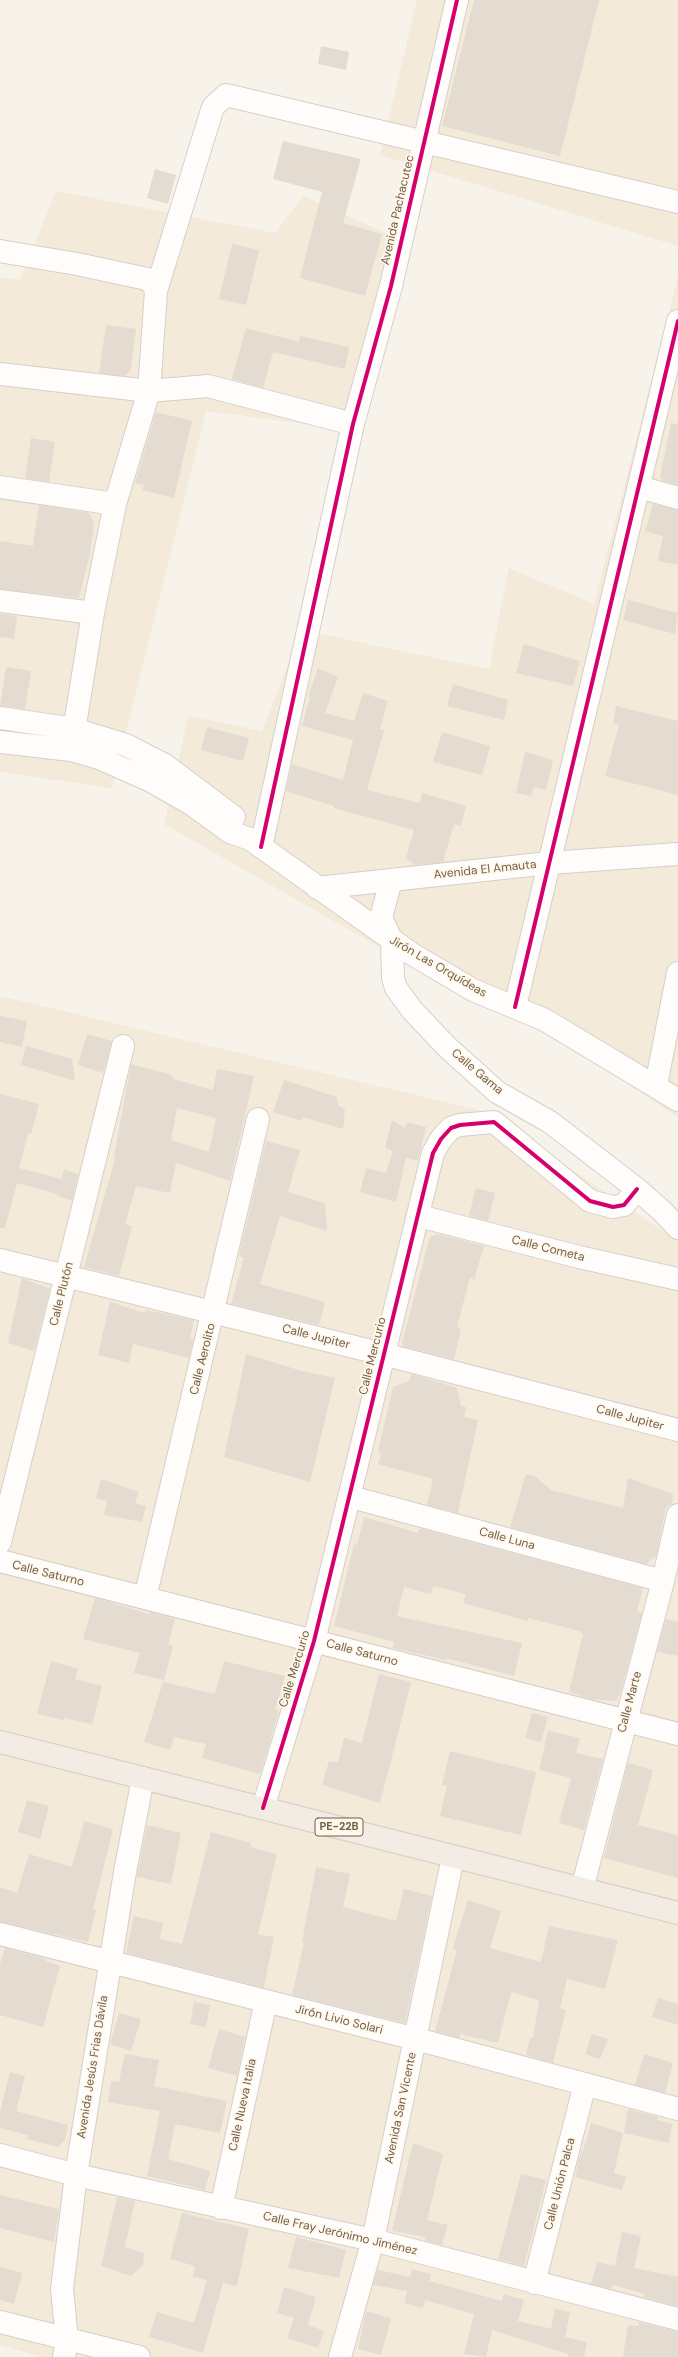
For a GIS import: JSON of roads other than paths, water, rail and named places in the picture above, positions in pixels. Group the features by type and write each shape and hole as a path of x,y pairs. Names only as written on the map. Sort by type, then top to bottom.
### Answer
{"highway":[{"name":"PE-22B","path":"0,1742 678,1914"}],"street":[{"name":"Avenida Pachacutec","path":"255,843 354,424 391,286 411,195 426,141 457,0"},
{"path":"71,750 93,613 114,504 149,391 156,291 213,106 226,95 426,141 678,202"},
{"path":"0,251 77,264 147,279 153,284 156,291"},
{"path":"515,1007 639,488 673,370 678,321"},
{"path":"0,374 149,391 208,386 354,424"},
{"path":"0,487 114,504"},
{"path":"639,488 678,498"},
{"path":"0,600 93,613"},
{"path":"0,718 74,729 115,741 165,765 232,815 240,822 255,843"},
{"path":"0,742 71,750 99,758 151,781 193,805 230,832 255,843"},
{"name":"Jirón Las Orquídeas","path":"255,843 392,941 473,990 552,1024 656,1085 678,1100"},
{"name":"Avenida El Amauta","path":"317,888 549,863 678,854"},
{"name":"Calle Gama","path":"391,880 380,918 392,941 393,978 396,988 412,1010 427,1027 497,1092 550,1122 637,1188 678,1228"},
{"path":"656,1085 678,974"},
{"name":"Calle Plutón","path":"0,1542 124,1046"},
{"name":"Calle Aerolito","path":"145,1598 214,1312 258,1119"},
{"name":"Calle Mercurio","path":"263,1808 314,1641 351,1497 383,1354 419,1216 433,1154 441,1139 450,1128 460,1124 494,1122 590,1201 603,1206 613,1207 624,1205 637,1188"},
{"name":"Calle Cometa","path":"419,1216 579,1257 678,1279"},
{"name":"Calle Jupiter","path":"0,1260 383,1354 678,1430"},
{"name":"Calle Luna","path":"351,1497 663,1581"},
{"name":"Calle Marte","path":"582,1889 663,1581 678,1515"},
{"name":"Calle Saturno","path":"0,1561 625,1722 678,1734"},
{"name":"Avenida Jesús Frias Dávila","path":"66,2349 62,2290 76,2175 110,1962 143,1778"},
{"name":"Avenida San Vicente","path":"340,2357 373,2240 454,1857"},
{"name":"Jirón Livio Solari","path":"0,1934 416,2040 678,2109"},
{"name":"Calle Nueva Italia","path":"220,2208 266,2002"},
{"name":"Calle Unión Palca","path":"534,2283 585,2084"},
{"name":"Calle Fray Jerónimo Jiménez","path":"0,2155 76,2175 220,2208 373,2240 534,2283 678,2318"},
{"path":"0,2322 66,2349 139,2357"}]}
